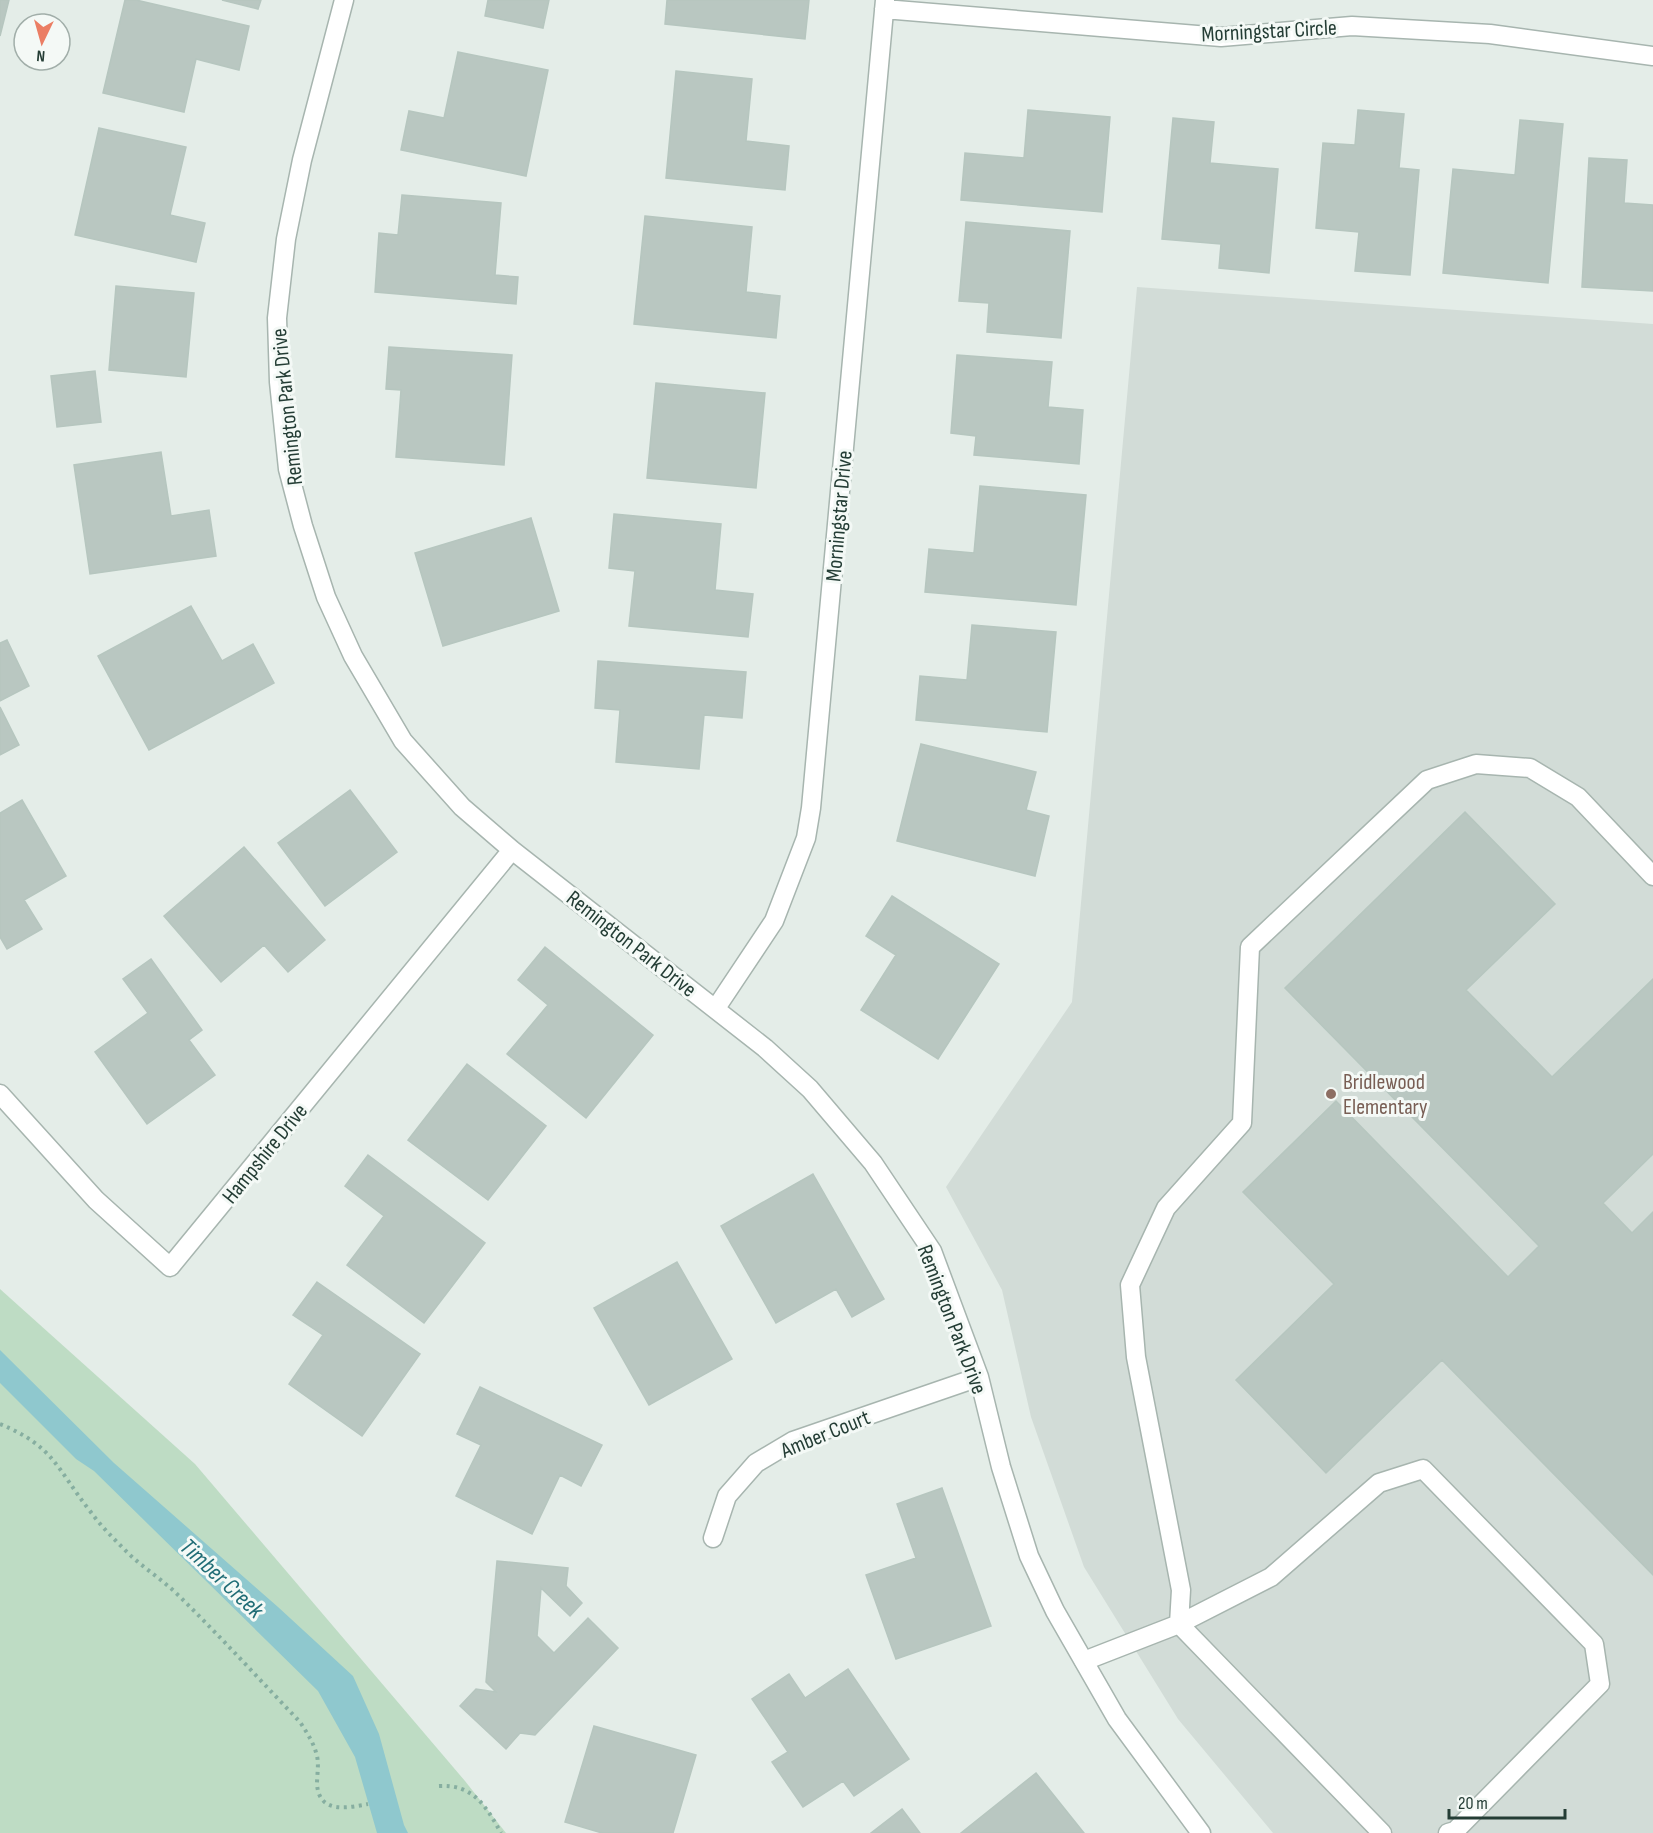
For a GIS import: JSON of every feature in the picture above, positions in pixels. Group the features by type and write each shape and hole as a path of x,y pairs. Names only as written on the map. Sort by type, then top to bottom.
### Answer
{"street":[{"name":"Remington Park Drive","path":"344,0 302,160 286,239 277,318 279,382 288,469 303,526 326,597 364,675 403,741 462,807 512,850 716,1008 810,1089 873,1163 932,1251 979,1377 1001,1467 1029,1556 1054,1611 1117,1719 1201,1833"},
{"name":"Morningstar Circle","path":"885,5 1221,37 1353,26 1479,33 1653,56"},
{"name":"Morningstar Drive","path":"716,1008 774,921 806,838 811,808 885,5"},
{"path":"1382,1833 1179,1624 1181,1590 1137,1357 1130,1285 1166,1208 1242,1122 1250,947 1427,780 1476,764 1530,768 1578,797 1653,876"},
{"name":"Hampshire Drive","path":"0,1094 96,1200 170,1267 512,850"},
{"name":"Amber Court","path":"713,1538 727,1496 756,1463 794,1441 979,1377"},
{"path":"1084,1661 1179,1624 1271,1577 1379,1483 1423,1469 1594,1644 1600,1684 1455,1831 1448,1833"}],"path":[{"path":"0,1424 22,1433 42,1447 90,1512 126,1551 173,1590 222,1638 300,1722 310,1738 317,1757 317,1786 320,1798 328,1805 338,1807 368,1804"},
{"path":"439,1786 449,1785 475,1794 501,1833"}],"shaded area":[{"name":"Bridlewood Elementary","path":"1137,287 1653,324 1653,1833 1273,1833 1178,1719 1084,1567 1031,1417 1002,1290 946,1187 1072,1002"}],"green space":[{"path":"0,1289 195,1464 465,1781 506,1833 0,1833"}],"water":[{"name":"Timber Creek","path":"0,1350 114,1463 353,1676 379,1734 408,1833 377,1833 355,1757 318,1691 94,1471 76,1459 0,1383"}],"building":[{"path":"0,0 9,0 0,36"},
{"path":"125,0 136,0 249,26 239,70 196,59 184,112 103,93"},
{"path":"222,0 261,0 258,9"},
{"path":"488,0 549,0 543,28 485,16"},
{"path":"667,0 809,0 805,39 665,24"},
{"path":"458,52 548,70 526,176 401,150 409,111 444,118"},
{"path":"676,71 752,79 746,141 789,146 785,190 666,178"},
{"path":"1028,110 1110,117 1102,212 961,200 965,153 1024,158"},
{"path":"1358,110 1404,114 1399,168 1419,170 1410,275 1355,271 1359,232 1316,228 1323,143 1355,145"},
{"path":"1173,118 1214,122 1210,163 1278,169 1269,273 1219,268 1221,244 1162,239"},
{"path":"1520,120 1563,124 1548,283 1443,273 1453,169 1515,175"},
{"path":"99,128 186,147 170,215 205,223 196,262 75,235"},
{"path":"1589,158 1627,160 1624,203 1653,205 1653,291 1582,287"},
{"path":"402,195 501,203 495,275 518,277 516,304 375,292 379,233 398,235"},
{"path":"645,216 752,227 746,292 780,296 776,338 634,324"},
{"path":"966,222 1070,231 1061,338 987,332 989,303 959,301"},
{"path":"116,286 194,293 186,377 109,370"},
{"path":"389,347 512,355 504,465 396,457 401,390 386,389"},
{"path":"957,355 1052,362 1048,407 1083,410 1079,464 974,455 976,436 951,433"},
{"path":"95,371 101,422 57,427 51,376"},
{"path":"656,383 765,393 756,488 647,478"},
{"path":"161,452 171,516 209,510 216,556 90,574 74,465"},
{"path":"980,486 1086,495 1076,605 925,592 929,549 974,553"},
{"path":"614,514 721,524 715,590 753,594 748,637 629,626 635,571 609,568"},
{"path":"531,518 559,611 443,646 415,553"},
{"path":"191,606 222,661 253,644 274,683 149,750 98,656"},
{"path":"972,625 1056,632 1047,732 916,720 920,676 967,680"},
{"path":"7,640 29,686 0,701 0,643"},
{"path":"598,661 746,672 742,718 704,715 699,769 616,762 620,710 595,708"},
{"path":"0,707 19,745 0,755"},
{"path":"921,744 1036,772 1026,810 1049,816 1035,876 897,841"},
{"path":"350,790 397,852 325,906 278,843"},
{"path":"22,800 66,876 24,900 42,929 7,949 0,937 0,813"},
{"path":"1465,812 1555,904 1466,990 1552,1077 1653,979 1653,1154 1603,1203 1632,1233 1653,1212 1653,1575 1442,1360 1326,1473 1236,1380 1334,1284 1243,1192 1336,1101 1508,1277 1539,1246 1285,988"},
{"path":"244,847 325,940 288,972 264,945 221,982 164,916"},
{"path":"892,896 999,964 938,1059 861,1010 896,955 866,936"},
{"path":"545,947 653,1035 586,1118 507,1054 548,1005 518,980"},
{"path":"151,959 202,1030 189,1040 215,1075 147,1124 95,1052 148,1013 123,979"},
{"path":"467,1064 546,1126 488,1200 408,1140"},
{"path":"368,1155 485,1243 424,1323 347,1265 384,1216 345,1186"},
{"path":"813,1174 884,1299 852,1317 836,1289 776,1323 721,1226"},
{"path":"677,1262 732,1359 649,1405 594,1308"},
{"path":"317,1282 420,1354 362,1436 289,1384 323,1335 293,1315"},
{"path":"480,1387 602,1445 581,1486 560,1475 532,1534 456,1496 481,1445 457,1434"},
{"path":"942,1488 991,1626 896,1659 866,1575 916,1558 897,1504"},
{"path":"497,1561 568,1568 566,1586 582,1603 570,1616 541,1588 537,1636 554,1653 588,1618 618,1648 535,1735 520,1733 506,1749 460,1706 476,1689 496,1692 486,1682"},
{"path":"848,1669 909,1759 854,1796 843,1781 803,1807 772,1762 788,1752 752,1699 789,1674 805,1698"},
{"path":"594,1726 696,1755 673,1833 602,1833 565,1822"},
{"path":"1036,1773 1084,1833 961,1833"},
{"path":"902,1809 920,1833 871,1833"}],"place":[{"name":"Bridlewood Elementary","path":"1331,1094"}]}
